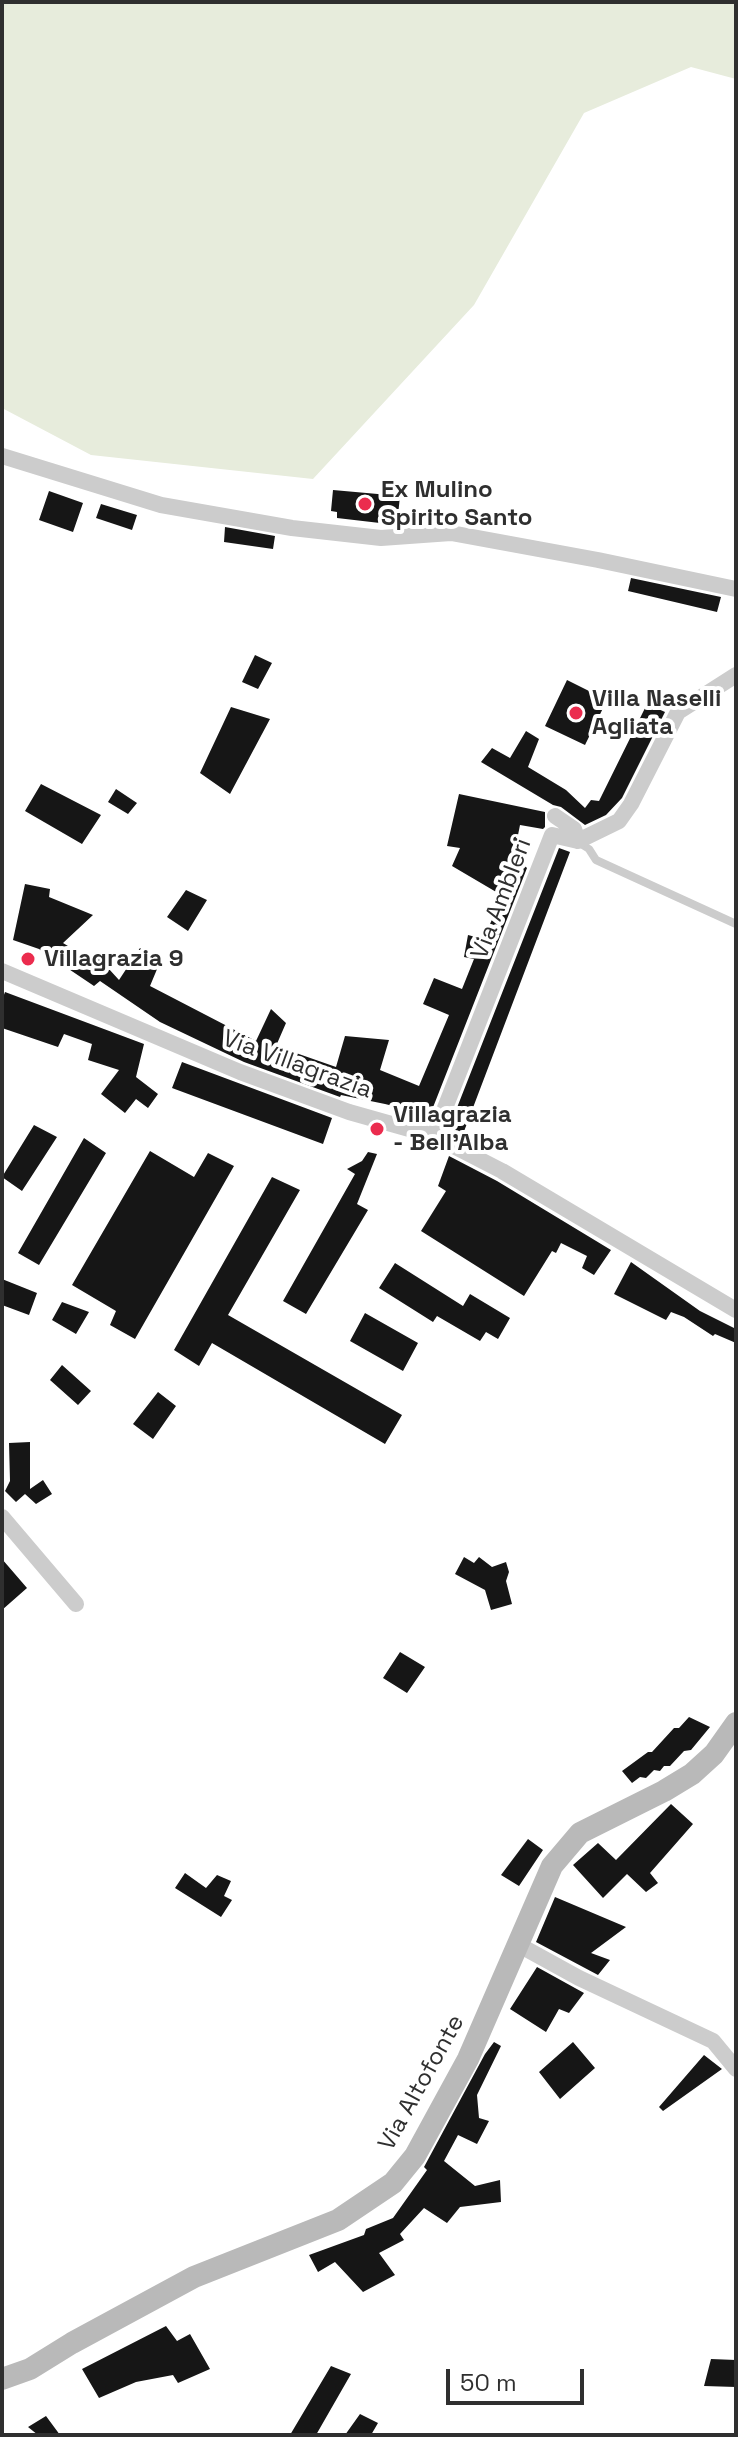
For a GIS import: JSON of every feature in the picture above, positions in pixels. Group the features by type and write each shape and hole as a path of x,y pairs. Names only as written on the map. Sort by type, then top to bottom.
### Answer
{"main road":[{"name":"Via Altofonte","path":"2,2379 30,2369 194,2277 338,2220 393,2183 415,2156 468,2059 552,1866 580,1833 692,1774 714,1754 736,1723"}],"street":[{"path":"2,456 161,505 292,528 381,538 451,533 736,589"},
{"name":"Via Ambleri","path":"434,1136 552,835 578,841 619,821 631,804 678,712 736,675"},
{"path":"555,816 574,829 578,841"},
{"name":"Via Villagrazia","path":"2,971 240,1072 349,1112 434,1136 502,1171 736,1310"},
{"path":"2,1517 76,1604"},
{"path":"519,1945 579,1978 713,2041 736,2069"}],"lane":[{"path":"578,841 589,849 596,860 736,924"}],"green space":[{"path":"2,2 736,2 736,79 691,67 584,113 474,305 313,479 91,455 2,408"}],"building":[{"name":"Ex Mulino Spirito Santo","path":"333,490 400,496 397,525 337,518 337,512 331,511"},
{"path":"49,491 83,503 73,532 39,520"},
{"path":"101,504 137,515 132,530 96,518"},
{"path":"225,527 275,536 273,549 224,542"},
{"path":"631,578 721,597 717,612 628,591"},
{"path":"255,655 272,663 258,689 242,682"},
{"name":"Villa Naselli Agliata","path":"567,680 607,700 585,745 545,726"},
{"path":"647,704 665,712 622,798 606,815 585,825 561,807 481,762 492,748 510,758 526,731 539,739 528,767 566,790 585,808 591,800 599,801"},
{"path":"231,707 270,719 230,794 200,773"},
{"path":"41,784 101,815 82,844 25,811"},
{"path":"116,789 137,803 128,814 108,802"},
{"path":"459,794 545,812 545,827 520,825 514,855 527,868 430,1115 340,1097 244,1062 160,1022 100,981 94,986 39,949 13,940 25,884 50,889 49,897 93,915 63,943 91,960 98,957 119,980 140,948 160,962 150,986 256,1041 271,1009 286,1023 276,1046 336,1067 345,1036 389,1040 380,1070 419,1086 449,1015 423,1004 434,978 462,989 474,959 464,957 468,935 483,939 503,896 452,866 460,848 447,846"},
{"path":"559,848 570,852 463,1134 449,1128"},
{"path":"186,890 207,900 188,931 167,917"},
{"path":"5,992 144,1044 136,1077 158,1094 148,1108 136,1099 125,1113 101,1094 119,1070 88,1060 92,1044 64,1034 58,1047 2,1028"},
{"path":"182,1062 332,1118 323,1144 172,1088"},
{"path":"34,1125 57,1137 22,1191 2,1177"},
{"path":"84,1138 106,1153 39,1265 18,1253"},
{"path":"150,1151 194,1177 208,1153 234,1166 135,1339 110,1325 116,1311 72,1285"},
{"path":"368,1152 377,1154 357,1204 368,1210 306,1314 283,1301 355,1174 347,1169 362,1161"},
{"path":"449,1156 497,1181 611,1250 594,1275 582,1268 587,1256 561,1243 556,1253 552,1251 524,1296 421,1231 446,1191 438,1186"},
{"path":"272,1177 300,1190 228,1315 402,1415 385,1444 212,1343 199,1366 174,1350"},
{"path":"631,1262 700,1311 736,1329 736,1343 715,1334 713,1336 671,1312 666,1320 614,1294"},
{"path":"395,1263 463,1306 470,1294 510,1318 498,1339 486,1332 480,1341 437,1316 433,1322 379,1288"},
{"path":"2,1279 37,1293 29,1315 2,1305"},
{"path":"62,1302 89,1312 76,1334 52,1320"},
{"path":"365,1313 418,1343 403,1371 350,1341"},
{"path":"62,1365 91,1391 78,1405 50,1380"},
{"path":"158,1392 176,1406 153,1439 133,1424"},
{"path":"30,1442 30,1489 43,1480 52,1494 36,1504 25,1494 16,1502 5,1491 10,1481 9,1443"},
{"path":"464,1557 474,1563 479,1557 492,1567 506,1562 509,1572 506,1581 512,1604 491,1610 485,1590 455,1574"},
{"path":"2,1559 27,1588 2,1610"},
{"path":"400,1652 425,1667 407,1693 383,1678"},
{"path":"689,1717 710,1727 691,1750 684,1751 670,1766 664,1766 660,1771 654,1770 646,1778 640,1777 632,1783 622,1771 652,1752"},
{"path":"671,1804 693,1824 650,1873 658,1883 646,1892 627,1874 603,1898 573,1865 598,1843 616,1860"},
{"path":"528,1839 543,1850 519,1886 501,1875"},
{"path":"185,1873 206,1888 217,1875 231,1881 224,1896 232,1900 221,1917 175,1888"},
{"path":"555,1897 626,1927 591,1953 610,1960 598,1975 536,1942"},
{"path":"537,1967 584,1993 569,2013 559,2009 546,2032 510,2009"},
{"path":"494,2042 501,2046 477,2095 479,2118 489,2121 477,2144 458,2135 444,2161 475,2186 500,2180 501,2202 460,2207 447,2223 424,2208 400,2234 404,2240 379,2253 395,2275 363,2292 335,2262 318,2272 309,2255 364,2235 366,2229 393,2218 427,2170 424,2167"},
{"path":"573,2042 595,2068 560,2099 539,2072"},
{"path":"704,2055 722,2069 663,2111 659,2107"},
{"path":"166,2326 177,2341 190,2334 210,2369 178,2383 173,2375 136,2382 99,2398 82,2369"},
{"path":"711,2359 736,2360 736,2387 704,2386"},
{"path":"331,2366 351,2374 316,2435 290,2435"},
{"path":"360,2414 378,2423 371,2435 345,2435"},
{"path":"46,2416 60,2435 38,2435 28,2427"}],"place":[{"name":"Ex Mulino Spirito Santo","path":"365,504"},
{"name":"Villa Naselli Agliata","path":"576,713"},
{"name":"Villagrazia 9","path":"28,959"},
{"name":"Villagrazia - Bell'Alba","path":"377,1129"}]}
